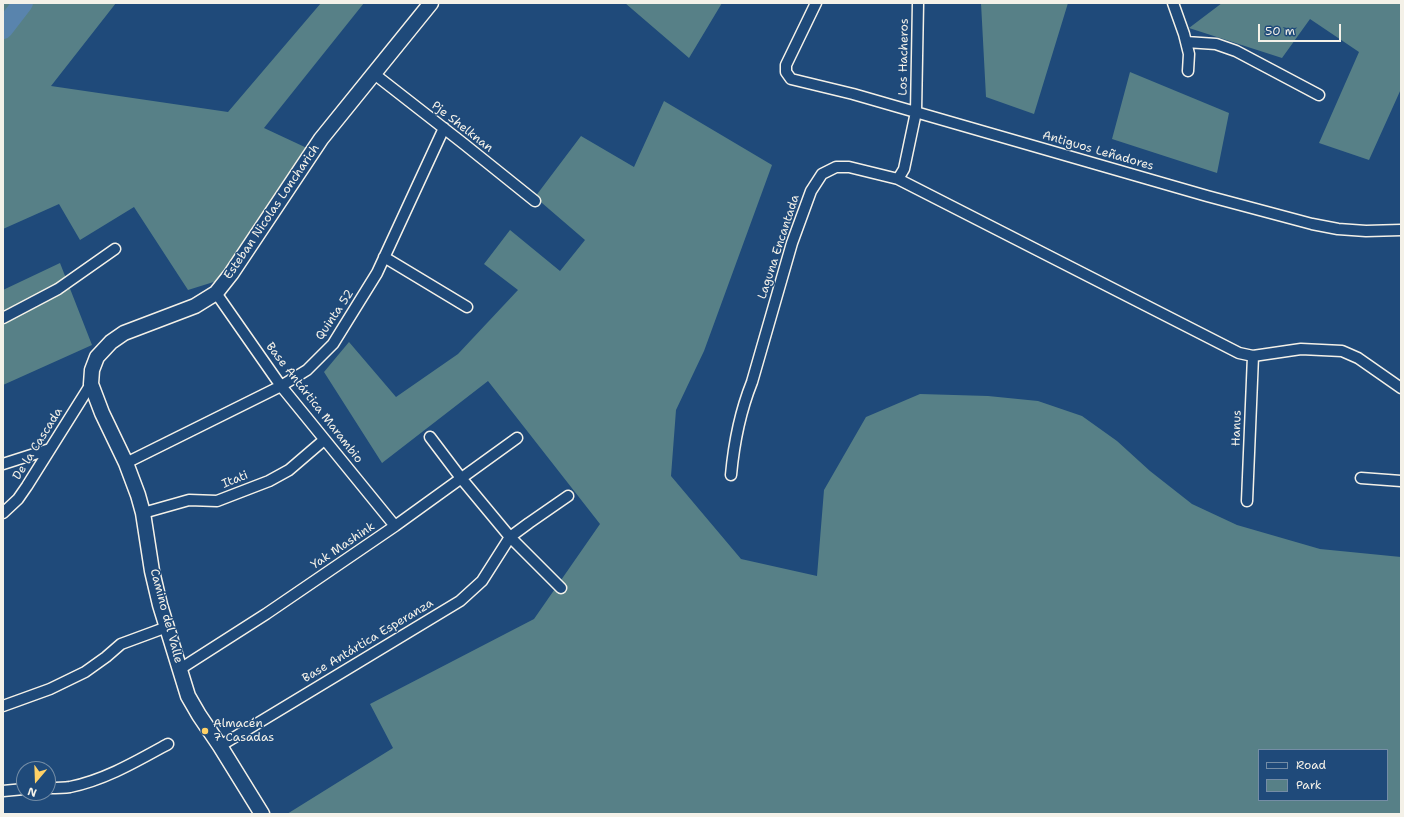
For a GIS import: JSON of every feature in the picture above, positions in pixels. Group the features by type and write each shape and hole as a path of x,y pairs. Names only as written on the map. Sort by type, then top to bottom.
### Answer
{"street":[{"name":"Esteban Nicolas Loncharich","path":"91,384 92,370 96,357 111,342 124,333 195,306 216,293 231,274 321,139 431,3"},
{"name":"Antiguos Leñadores","path":"816,3 786,65 786,72 791,79 853,94 1207,196 1312,224 1338,229 1366,231 1401,230"},
{"name":"Los Hacheros","path":"916,112 918,3"},
{"path":"1173,3 1189,54 1188,72"},
{"path":"1186,42 1216,44 1236,51 1319,95"},
{"name":"Pje Shelknan","path":"373,73 535,201"},
{"path":"898,179 904,169 916,112"},
{"name":"Quinta 52","path":"126,463 281,386 307,370 333,344 377,273 444,128"},
{"name":"Laguna Encantada","path":"731,474 735,440 745,399 752,382 792,243 811,191 822,174 836,168 849,167 898,179 1239,353 1253,356"},
{"path":"3,318 58,289 115,249"},
{"path":"384,257 467,307"},
{"name":"Base Antártica Marambio","path":"216,293 281,386 395,526"},
{"path":"1253,356 1302,350 1342,351 1358,358 1401,388"},
{"name":"Hanus","path":"1247,501 1253,356"},
{"name":"De la Cascada","path":"3,513 18,499 91,384"},
{"name":"Camino del Valle","path":"91,384 102,414 126,463 138,495 143,513 152,571 160,605 188,696 262,814"},
{"path":"430,437 461,478 510,537 561,588"},
{"name":"Yak Mashink","path":"180,668 266,614 395,526 517,438"},
{"name":"Itati","path":"143,513 189,500 217,501 269,481 289,470 324,440"},
{"path":"3,464 50,449"},
{"path":"1361,478 1401,481"},
{"name":"Base Antártica Esperanza","path":"220,746 460,601 482,581 510,537 529,522 568,496"},
{"path":"3,706 50,689 85,672 121,644 167,627"},
{"path":"56,788 69,787 99,778 128,766 168,744"},
{"path":"3,790 16,789"}],"green space":[{"path":"3,3 116,3 51,86 228,112 321,3 364,3 264,128 309,149 220,280 188,290 134,207 80,240 59,204 3,229"},
{"path":"625,3 722,3 689,58"},
{"path":"981,3 1068,3 1034,114 986,97"},
{"path":"1222,3 1401,3 1401,89 1369,160 1319,143 1359,52 1310,19 1282,58 1189,28"},
{"path":"1130,72 1229,113 1217,173 1112,139"},
{"path":"664,101 772,165 704,351 676,410 671,476 741,559 817,576 824,490 866,417 920,394 988,396 1038,401 1082,416 1117,441 1150,471 1192,504 1237,525 1320,549 1401,557 1401,814 287,814 393,748 370,704 534,619 600,524 488,381 382,463 324,372 349,342 396,397 458,354 518,290 484,264 510,230 560,271 585,240 535,197 581,136 634,167"},
{"path":"60,263 92,345 3,385 3,290"}],"waterway":[{"path":"3,29 23,3"}],"place":[{"name":"Almacén 7 Casadas","path":"205,731"}]}
